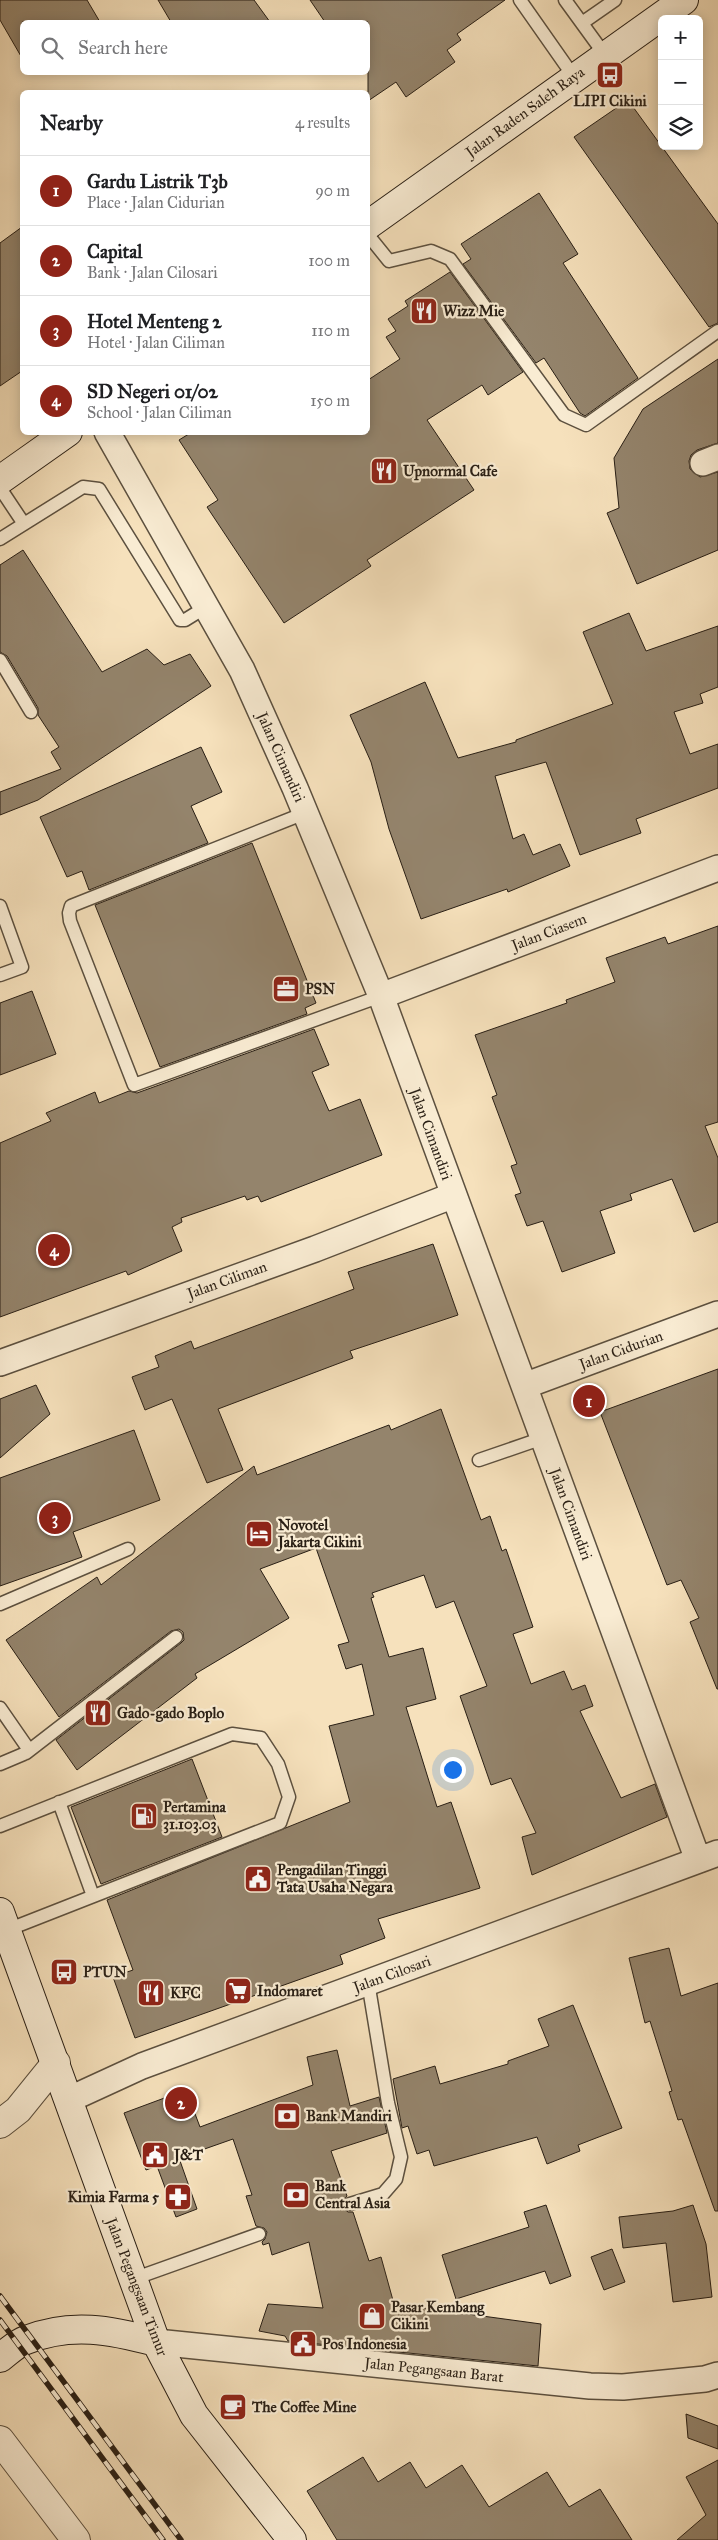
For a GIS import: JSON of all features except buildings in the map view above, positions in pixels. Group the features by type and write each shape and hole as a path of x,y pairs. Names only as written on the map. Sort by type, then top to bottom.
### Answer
{"main road":[{"name":"Jalan Raden Saleh Raya","path":"370,224 684,0"},
{"path":"0,480 64,435"},
{"name":"Jalan Pegangsaan Timur","path":"4,1921 156,2342 194,2415 292,2540"},
{"path":"0,2124 18,2110 56,2063"},
{"path":"0,2358 25,2340 70,2329 113,2330 156,2342"},
{"path":"0,2440 76,2540"}],"street":[{"name":"Jalan Cimandiri","path":"109,435 242,670 305,813 381,996 543,1438 708,1856"},
{"name":"Jalan Ciasem","path":"381,996 718,868"},
{"name":"Jalan Ciliman","path":"0,1363 315,1249 454,1195"},
{"name":"Jalan Cidurian","path":"524,1386 718,1314"},
{"name":"Jalan Cilosari","path":"68,2100 142,2066 708,1856"},
{"name":"Jalan Pegangsaan Barat","path":"156,2342 590,2386 623,2387 705,2379 718,2374"}],"lane":[{"path":"520,0 574,78"},
{"path":"565,0 605,55"},
{"path":"582,23 615,0"},
{"path":"370,237 389,261 431,251 450,259 564,415 586,425 718,331"},
{"path":"0,539 83,486 99,489 180,620 185,620 206,607"},
{"path":"0,488 24,524"},
{"path":"0,660 31,712"},
{"path":"305,813 71,906 68,913 70,921 134,1085 381,996"},
{"path":"0,906 22,967 0,976"},
{"path":"479,1460 543,1438"},
{"path":"0,1604 128,1549"},
{"path":"0,1764 26,1753 176,1637"},
{"path":"0,1708 27,1747 26,1753"},
{"path":"0,1826 232,1734 261,1738 278,1764 289,1797 280,1823 93,1896 4,1921"},
{"path":"59,1802 93,1896"},
{"path":"350,2204 383,2194 396,2178 401,2157 388,2103 368,1982"},
{"path":"133,2279 259,2234"}],"railway":[{"path":"0,2296 181,2540"},
{"path":"0,2320 163,2540"}],"place":[{"name":"LIPI Cikini","path":"610,75"},
{"name":"Wizz Mie","path":"424,311"},
{"name":"Upnormal Cafe","path":"384,471"},
{"name":"PSN","path":"286,989"},
{"name":"SD Negeri 01/02","path":"54,1250"},
{"name":"Gardu Listrik T3b","path":"589,1401"},
{"name":"Hotel Menteng 2","path":"55,1518"},
{"name":"Novotel Jakarta Cikini","path":"259,1534"},
{"name":"Gado-gado Boplo","path":"98,1713"},
{"name":"Pertamina 31.103.03","path":"144,1816"},
{"name":"Pengadilan Tinggi Tata Usaha Negara","path":"258,1879"},
{"name":"PTUN","path":"64,1972"},
{"name":"Indomaret","path":"238,1991"},
{"name":"KFC","path":"151,1993"},
{"name":"Capital","path":"181,2103"},
{"name":"Bank Mandiri","path":"287,2116"},
{"name":"J&T","path":"155,2155"},
{"name":"Bank Central Asia","path":"296,2195"},
{"name":"Kimia Farma 5","path":"178,2197"},
{"name":"Pasar Kembang Cikini","path":"372,2316"},
{"name":"Pos Indonesia","path":"303,2344"},
{"name":"The Coffee Mine","path":"233,2407"}]}
